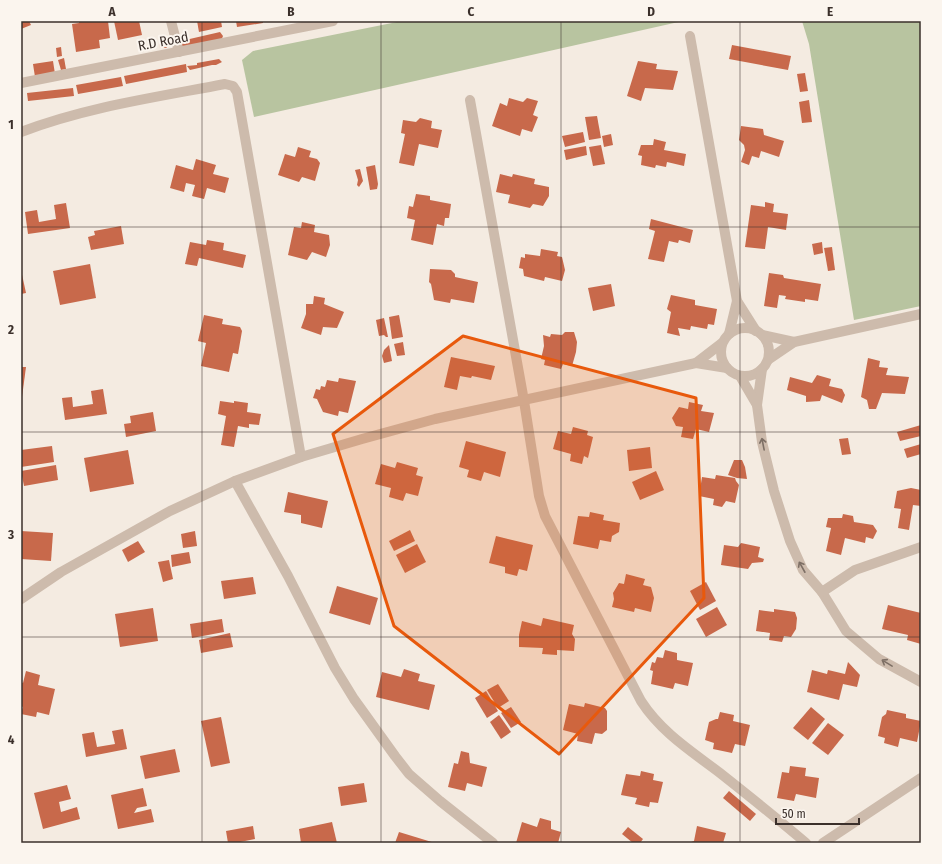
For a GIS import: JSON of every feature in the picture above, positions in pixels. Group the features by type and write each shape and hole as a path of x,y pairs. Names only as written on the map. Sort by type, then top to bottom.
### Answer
{"street":[{"path":"171,21 179,52"},
{"name":"R.D Road","path":"21,83 334,21"},
{"path":"690,36 737,301 729,334"},
{"path":"21,132 45,123 118,104 225,84 233,86 237,92 302,457"},
{"path":"470,100 524,401 539,496 545,516 641,701 656,721 671,735 758,803 806,843"},
{"path":"737,301 766,341 768,347 768,359"},
{"path":"722,343 722,361 727,368 740,376 748,376 756,374 762,369 768,359 794,342 921,314"},
{"path":"696,363 722,343 729,334 743,328 794,342"},
{"path":"21,599 61,572 170,511 235,481 302,457 435,419 696,363 727,368"},
{"path":"762,369 757,405 762,442 774,491 790,541 803,570 822,592 846,631 879,658 921,682"},
{"path":"740,376 757,405"},
{"path":"235,481 288,576 335,668 354,699 409,774 493,843"},
{"path":"822,592 855,570 921,547"},
{"path":"824,843 921,778"}],"highlighted area":[{"path":"463,336 696,398 704,598 559,754 394,626 333,434"}],"green space":[{"path":"402,21 683,21 254,117 242,60 253,51"},
{"path":"802,21 921,21 921,306 854,320 809,44"}],"building":[{"path":"21,21 29,21 31,25 21,29"},
{"path":"79,21 108,21 110,38 99,40 100,48 76,52 72,24 79,23"},
{"path":"114,21 139,21 142,35 118,40"},
{"path":"197,21 221,21 222,27 199,32"},
{"path":"236,21 263,21 263,23 237,27"},
{"path":"220,32 223,36 221,41 182,50 181,41"},
{"path":"166,36 167,48 160,48 159,37"},
{"path":"732,45 791,56 788,70 729,59"},
{"path":"61,47 62,56 57,57 56,48"},
{"path":"64,58 66,69 61,70 58,60"},
{"path":"219,59 222,62 216,65 190,70 187,66 197,65 197,63"},
{"path":"53,61 55,74 35,77 33,64"},
{"path":"638,61 657,64 656,69 678,71 673,90 645,88 641,101 627,96"},
{"path":"186,64 187,72 126,84 124,76"},
{"path":"805,73 808,91 800,92 797,74"},
{"path":"121,77 123,86 78,94 76,85"},
{"path":"73,88 74,96 28,101 27,93"},
{"path":"509,98 523,102 527,98 538,101 533,115 538,117 532,132 522,129 520,136 492,126 500,103 507,106"},
{"path":"809,100 812,122 802,123 799,102"},
{"path":"597,116 601,138 589,140 585,117"},
{"path":"420,118 432,121 431,128 442,130 438,148 419,144 414,166 399,163 405,134 401,133 403,120 416,122"},
{"path":"741,126 763,129 764,135 784,141 779,157 761,151 759,158 752,156 749,165 741,162 745,150 744,145 739,140"},
{"path":"583,132 585,142 565,147 562,136"},
{"path":"611,134 613,145 604,147 602,136"},
{"path":"654,139 666,142 664,150 686,154 684,166 667,162 666,167 656,165 655,168 641,165 642,156 638,155 641,145 653,145"},
{"path":"601,145 605,164 593,166 589,147"},
{"path":"586,146 587,155 566,160 564,150"},
{"path":"298,147 311,151 309,157 317,159 320,163 315,181 302,177 299,182 278,175 285,154 295,157"},
{"path":"196,159 216,165 213,174 229,178 225,193 207,188 204,199 192,196 195,185 186,183 184,192 170,188 176,165 193,170"},
{"path":"375,165 378,184 377,189 370,190 366,167"},
{"path":"360,169 363,181 359,187 357,185 358,180 355,170"},
{"path":"500,174 512,177 513,174 535,179 534,184 549,187 549,196 543,206 533,204 530,208 508,203 510,195 496,192"},
{"path":"416,194 430,196 430,200 451,204 449,218 445,218 444,226 437,224 433,245 411,240 415,220 407,218 409,206 413,207"},
{"path":"765,202 774,204 773,212 788,214 786,230 768,227 765,249 745,247 751,205 765,207"},
{"path":"66,203 70,228 28,234 25,212 37,210 39,222 56,219 54,205"},
{"path":"651,219 693,230 690,243 679,240 678,243 669,241 664,262 648,259 655,231 649,229"},
{"path":"302,222 315,225 314,232 329,235 330,245 326,257 312,252 307,260 288,255 294,227 301,228"},
{"path":"121,226 124,244 91,250 88,237 95,235 94,231"},
{"path":"207,240 224,243 223,250 246,255 243,268 199,258 197,266 185,264 190,242 206,245"},
{"path":"822,242 823,253 814,255 812,244"},
{"path":"832,247 835,270 828,271 824,248"},
{"path":"541,249 558,252 557,256 562,257 565,270 562,281 545,277 544,281 524,276 523,269 519,268 521,257 525,258 525,254 540,256"},
{"path":"90,264 96,298 60,305 53,271"},
{"path":"430,269 451,270 455,274 455,277 478,282 474,303 451,299 450,303 434,300 431,284 429,282"},
{"path":"21,270 26,293 21,294"},
{"path":"769,273 783,275 784,278 821,284 818,301 805,299 805,302 785,299 786,296 779,295 777,308 764,306"},
{"path":"611,284 615,306 593,311 588,288"},
{"path":"671,295 695,300 695,305 717,309 714,325 708,324 707,329 691,326 690,330 678,328 680,336 667,333 671,312 667,309"},
{"path":"314,296 325,298 324,304 344,312 337,328 323,327 321,335 301,328 306,314 306,304 313,304"},
{"path":"204,315 223,319 222,324 240,327 242,331 238,354 233,353 229,372 201,366 206,343 198,341"},
{"path":"399,315 403,337 392,339 389,317"},
{"path":"384,318 388,337 384,335 379,336 376,320"},
{"path":"565,332 574,332 577,342 572,366 563,364 561,369 544,365 545,360 541,359 544,346 543,335 550,337 551,334 562,335"},
{"path":"403,342 405,355 397,356 394,344"},
{"path":"389,345 392,361 384,363 382,356 384,350"},
{"path":"451,357 495,366 491,380 472,376 471,378 460,376 457,390 444,387"},
{"path":"868,358 880,361 879,367 888,368 886,375 909,377 905,394 882,393 876,409 869,409 867,400 861,397"},
{"path":"21,367 26,367 22,397 21,397"},
{"path":"817,375 831,379 829,386 842,389 845,395 842,403 822,395 820,401 806,402 806,396 787,390 790,377 812,383"},
{"path":"339,378 356,381 348,413 339,411 338,416 323,412 317,399 313,398 316,389 320,390 321,386 325,387 327,380 338,382"},
{"path":"103,389 107,414 65,420 62,398 72,397 73,407 93,404 91,391"},
{"path":"220,401 248,403 247,412 261,414 259,425 249,424 249,428 238,426 234,447 221,445 226,416 218,414"},
{"path":"689,402 703,405 701,411 714,413 709,432 696,429 693,439 681,437 683,427 676,426 672,418 679,407 688,409"},
{"path":"153,412 156,431 126,437 124,424 131,423 130,416"},
{"path":"921,425 921,436 900,441 897,432"},
{"path":"573,427 588,431 587,435 593,437 588,458 584,456 582,464 570,461 571,454 553,449 558,431 571,434"},
{"path":"848,438 851,454 842,455 839,439"},
{"path":"466,441 506,452 500,477 484,472 481,481 467,477 469,470 459,467"},
{"path":"921,444 921,454 907,458 904,449"},
{"path":"52,446 54,462 21,467 21,450"},
{"path":"650,447 652,468 629,471 627,450"},
{"path":"128,450 134,484 90,492 84,458"},
{"path":"734,460 742,460 747,479 728,475"},
{"path":"397,462 418,468 416,475 423,477 418,496 406,493 403,501 389,497 391,488 375,484 381,464 395,468"},
{"path":"56,465 58,480 24,486 21,471"},
{"path":"656,471 664,490 640,500 632,482"},
{"path":"716,475 735,478 739,485 735,503 726,501 722,507 713,505 714,499 699,496 702,477 715,479"},
{"path":"911,488 921,490 921,506 913,505 909,530 898,528 901,509 894,508 897,491"},
{"path":"288,492 328,501 322,528 301,523 301,515 284,512"},
{"path":"590,512 604,515 603,520 620,523 619,532 612,536 611,542 600,540 598,549 573,544 578,516 589,517"},
{"path":"843,514 853,516 854,522 873,525 877,531 873,539 866,537 865,543 845,538 841,555 826,551 831,528 826,527 828,518 842,518"},
{"path":"410,530 415,541 394,551 389,541"},
{"path":"21,531 53,533 51,561 21,559"},
{"path":"195,531 197,546 183,548 181,534"},
{"path":"496,536 533,545 527,571 519,569 517,576 505,573 505,567 489,563"},
{"path":"138,541 145,552 128,562 122,550"},
{"path":"741,543 760,547 758,557 764,559 763,562 752,563 748,569 721,565 724,545 738,547"},
{"path":"417,544 426,562 405,573 396,555"},
{"path":"189,552 191,563 172,567 171,555"},
{"path":"169,560 173,579 163,582 158,562"},
{"path":"626,574 645,579 643,585 651,587 654,598 651,612 635,608 634,612 612,607 614,599 613,593 619,583 624,584"},
{"path":"253,577 256,594 224,599 221,581"},
{"path":"706,582 716,601 700,610 690,591"},
{"path":"337,586 378,598 370,625 329,613"},
{"path":"888,605 921,613 921,644 907,640 908,635 882,629"},
{"path":"717,607 727,625 706,637 696,619"},
{"path":"153,608 158,641 120,647 115,614"},
{"path":"774,609 795,612 797,618 796,629 791,637 784,636 782,642 769,640 770,633 756,631 759,610 774,612"},
{"path":"543,618 574,625 572,634 575,639 574,651 557,650 557,655 542,654 543,648 519,647 519,635 522,621 541,626"},
{"path":"222,619 224,632 192,638 190,624"},
{"path":"230,633 233,647 201,653 199,640"},
{"path":"665,650 677,653 677,660 693,663 688,686 675,683 673,689 651,684 653,671 650,670 652,662 655,663 657,657 663,658"},
{"path":"848,662 860,675 857,687 843,684 839,700 807,692 812,670 827,674 828,670 845,674"},
{"path":"404,669 420,674 418,681 435,685 429,710 376,697 382,672 401,677"},
{"path":"26,671 40,675 38,685 55,689 49,715 37,712 36,717 21,714 23,707 21,706 21,682 23,683"},
{"path":"498,684 509,701 498,708 487,690"},
{"path":"486,691 498,711 487,718 475,698"},
{"path":"585,703 605,708 607,711 607,730 602,734 595,733 592,744 577,741 578,734 563,730 569,704 584,707"},
{"path":"511,707 521,722 511,728 501,713"},
{"path":"811,707 825,719 808,740 793,728"},
{"path":"887,710 906,714 906,718 921,721 917,742 900,738 898,747 884,743 885,738 878,736 882,717 886,714"},
{"path":"720,712 734,715 733,721 750,725 745,746 735,744 732,753 713,749 714,743 705,740 709,722 718,719"},
{"path":"499,715 511,732 501,739 490,722"},
{"path":"221,717 230,763 211,767 201,721"},
{"path":"828,723 844,735 828,755 812,743"},
{"path":"123,729 127,749 86,757 82,734 94,732 97,747 115,744 112,731"},
{"path":"175,749 180,772 145,779 140,756"},
{"path":"461,751 469,753 470,763 487,767 482,787 467,783 465,791 448,787 454,763 458,764"},
{"path":"790,766 806,768 805,776 819,778 816,798 796,794 794,801 777,798 782,772 789,773"},
{"path":"641,771 654,774 653,780 663,782 658,803 650,802 649,807 635,804 637,798 621,795 626,774 640,776"},
{"path":"364,783 367,802 341,806 338,787"},
{"path":"67,785 71,799 59,802 61,812 77,807 80,819 43,829 34,793"},
{"path":"143,788 147,806 137,808 134,813 151,809 154,822 118,829 111,795"},
{"path":"729,791 756,814 750,821 723,798"},
{"path":"540,818 551,821 551,829 561,832 558,843 516,843 522,822 537,827"},
{"path":"332,822 337,843 301,843 299,829"},
{"path":"253,826 255,839 240,843 228,843 226,831"},
{"path":"697,826 726,833 723,843 688,843 694,841"},
{"path":"628,827 643,839 640,843 633,843 622,834"},
{"path":"399,832 435,843 395,843"}]}
